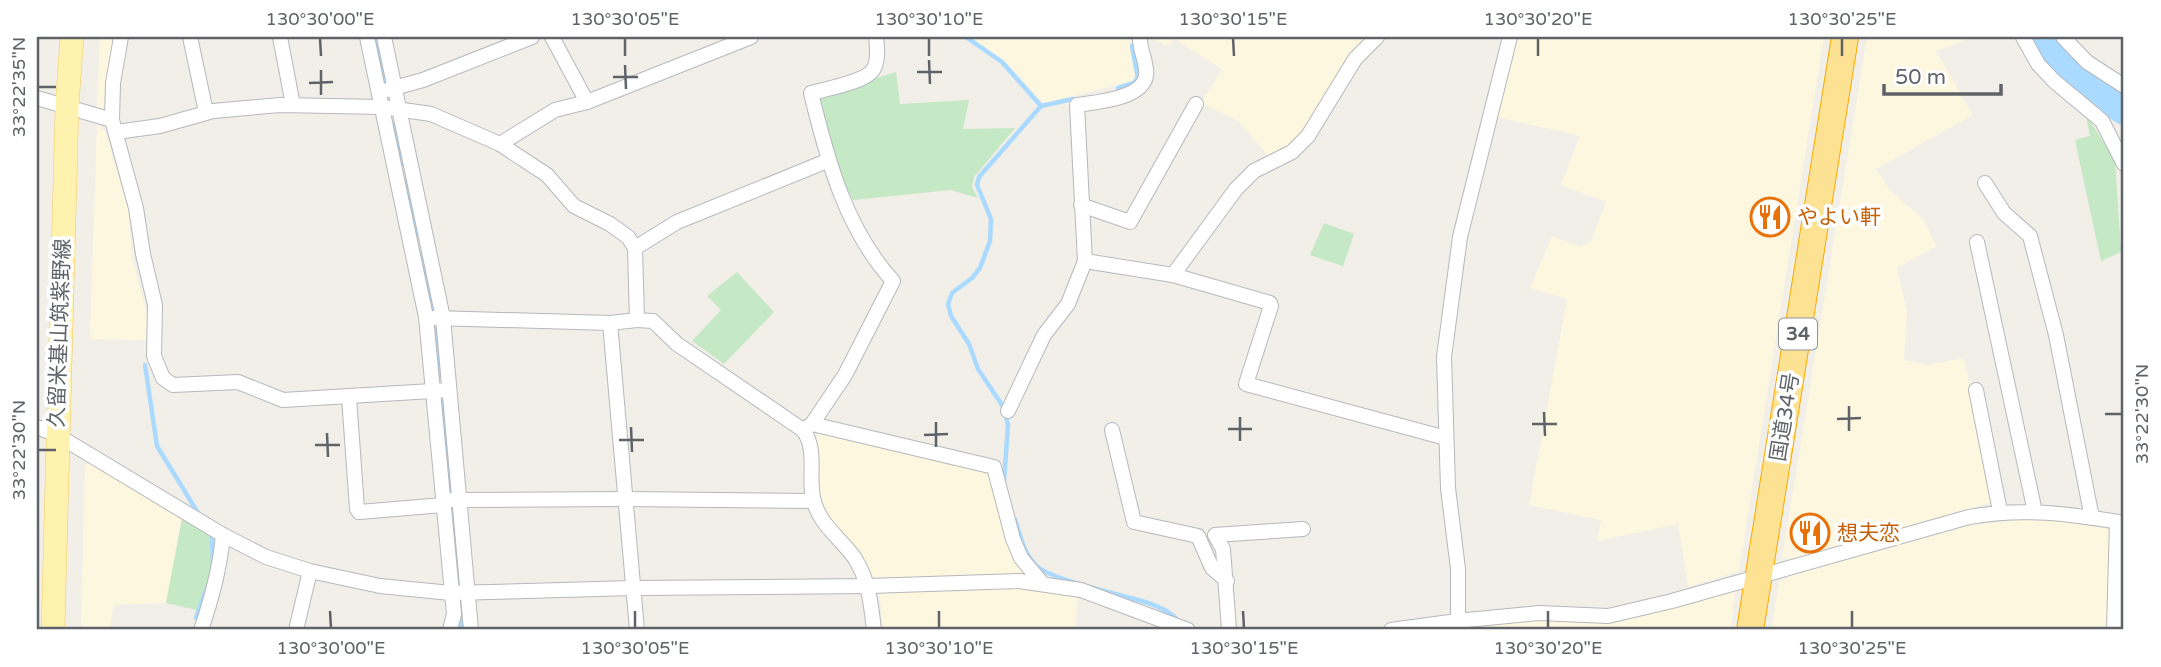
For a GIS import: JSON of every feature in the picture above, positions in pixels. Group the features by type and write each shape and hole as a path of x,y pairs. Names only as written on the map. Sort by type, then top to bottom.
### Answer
{"highway":[{"name":"国道34号","path":"1750,630 1845,37"}],"main road":[{"name":"久留米基山筑紫野線","path":"53,630 47,431 72,37"}],"street":[{"path":"121,37 113,83 114,126 136,208 155,305 154,356 163,378 173,384 238,382 284,400 449,390"},
{"path":"190,37 206,112"},
{"path":"281,37 293,105"},
{"path":"367,37 426,317 454,614 450,630"},
{"path":"384,37 443,318 471,630"},
{"path":"381,100 394,88 423,80 532,37"},
{"path":"552,37 587,102"},
{"path":"500,144 555,110 587,102 751,37"},
{"path":"807,427 845,375 892,281 874,261 862,239 827,161 811,93 864,78 874,69 877,58 876,37"},
{"path":"1008,411 1044,335 1069,304 1086,261 1077,105 1131,93 1143,85 1146,73 1139,45 1140,37"},
{"path":"1172,275 1236,189 1254,171 1292,152 1308,136 1355,59 1377,37"},
{"path":"1458,625 1458,569 1452,529 1444,357 1460,237 1510,37"},
{"path":"2023,37 2038,64 2102,121 2124,164"},
{"path":"2063,37 2087,62 2124,86"},
{"path":"37,98 67,106 114,126 160,126 206,112 381,100 398,110 431,114 500,144 547,175 574,206 610,224 628,237 635,248 638,320"},
{"path":"1081,205 1130,222 1196,104"},
{"path":"635,248 677,222 827,161"},
{"path":"1986,183 2004,213 2030,236 2056,335 2092,518"},
{"path":"1977,242 2035,512"},
{"path":"1086,261 1172,275 1270,303 1246,384 1446,438"},
{"path":"426,317 610,323 653,321 677,344 807,427 994,467 1013,539 1021,558 1042,583"},
{"path":"610,323 637,630"},
{"path":"1976,390 2000,511"},
{"path":"349,397 359,512 460,500 813,501"},
{"path":"807,427 813,501 820,518 854,558 869,586 874,630"},
{"path":"1112,430 1134,522 1198,536 1212,568 1227,581"},
{"path":"47,431 223,535 267,557 310,571 380,586 451,593 633,587 869,586 1019,581 1081,590 1180,629"},
{"path":"1391,630 1458,625 1539,613 1608,616 1969,517 2000,511 2062,513 2121,522 2114,630"},
{"path":"1230,630 1223,549 1215,535 1303,529"},
{"path":"201,630 218,576 223,535"},
{"path":"296,630 310,571"}],"shaded area":[{"path":"100,37 114,37 103,110 97,108"},
{"path":"970,37 1130,37 1135,73 1133,81 1044,103 1004,60"},
{"path":"1150,37 1370,37 1302,137 1288,152 1269,157 1238,121 1201,103 1222,69 1175,39 1166,46"},
{"path":"1517,37 1824,37 1739,571 1688,587 1678,524 1597,541 1601,520 1529,505 1567,299 1530,288 1552,236 1580,247 1591,242 1606,202 1561,185 1580,136 1497,117"},
{"path":"1867,37 1974,37 1936,51 1973,115 1876,169 1890,190 1924,220 1936,246 1897,268 1907,312 1904,360 1929,365 1964,358 1992,502 1794,559 1782,558"},
{"path":"97,124 105,131 129,213 132,259 148,315 146,340 90,339"},
{"path":"817,433 988,472 1011,550 1025,576 872,580 863,555 832,523 821,504"},
{"path":"90,463 182,518 166,603 114,605 110,630 81,630 85,465"},
{"path":"2028,519 2070,522 2124,532 2124,630 1771,630 1779,582 1793,575 1967,526"},
{"path":"1028,587 1078,596 1075,630 883,630 879,590"},
{"path":"1736,590 1730,630 1463,630 1462,626 1539,618 1613,623"}],"green space":[{"path":"896,72 900,104 969,100 963,129 1015,128 974,177 972,187 978,198 951,190 853,200 837,172 817,96"},
{"path":"2086,115 2115,160 2121,252 2101,261 2075,140 2090,136"},
{"path":"1324,223 1354,234 1343,266 1310,255"},
{"path":"737,272 774,312 724,364 692,341 721,310 707,296"},
{"path":"182,518 213,536 215,571 201,611 166,603"}],"waterway":[{"path":"376,37 385,82"},
{"path":"966,37 1002,62 1041,106"},
{"path":"2045,37 2076,80 2124,111"},
{"path":"1118,88 1134,83 1138,78 1132,46"},
{"path":"1004,481 1008,425 1004,408 978,369 969,344 951,316 948,304 952,293 972,278 980,268 990,241 991,219 977,185 979,177 1041,106 1073,99"},
{"path":"394,125 402,164"},
{"path":"405,180 416,235"},
{"path":"420,254 433,308"},
{"path":"435,329 439,376"},
{"path":"145,365 157,446 198,513"},
{"path":"442,402 451,496"},
{"path":"452,511 459,583"},
{"path":"1015,519 1027,552 1039,568 1072,582 1156,606 1167,611 1180,623"},
{"path":"212,538 213,565"},
{"path":"196,618 206,590"},
{"path":"460,613 462,630"}],"place":[{"name":"やよい軒","path":"1770,217"},
{"name":"想夫恋","path":"1810,533"}]}
